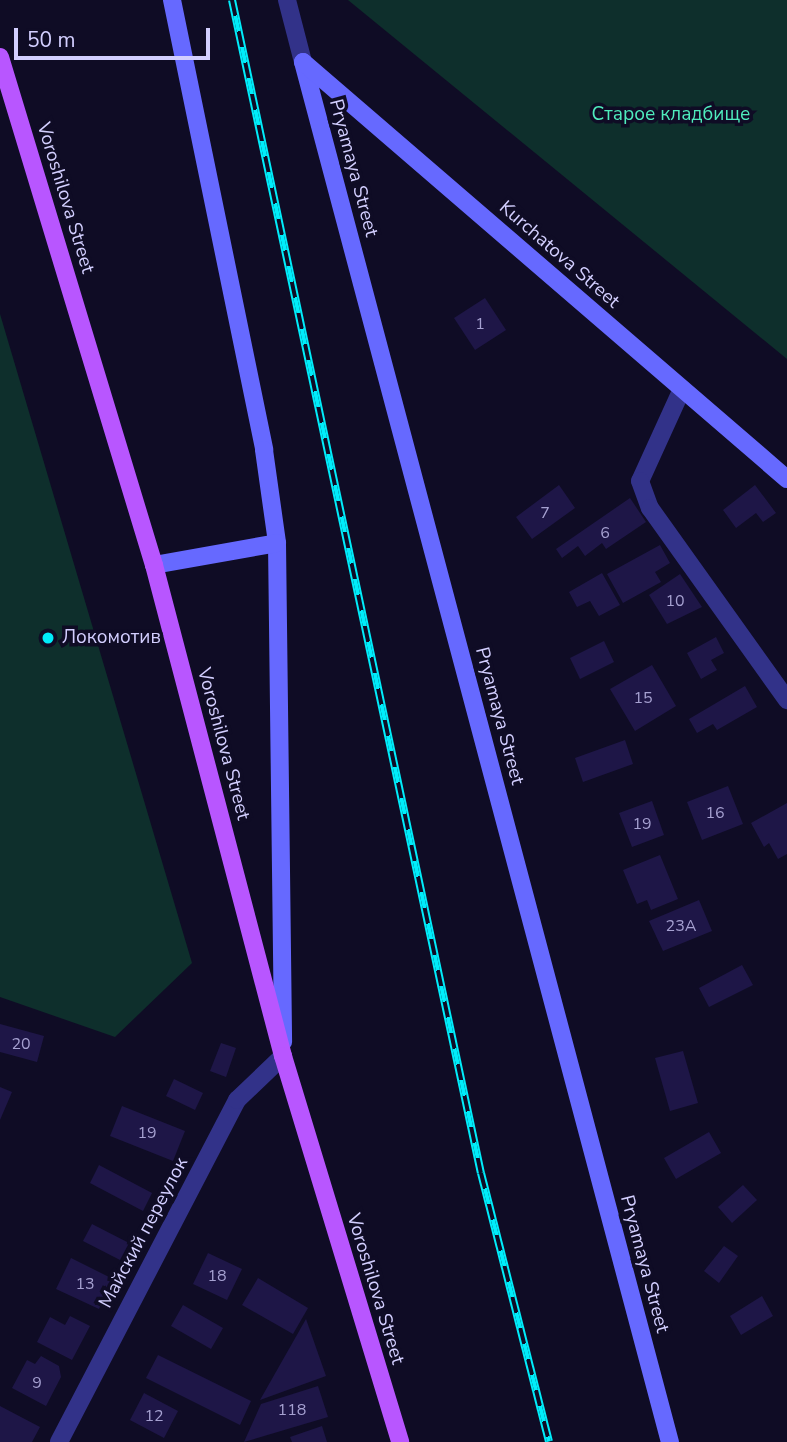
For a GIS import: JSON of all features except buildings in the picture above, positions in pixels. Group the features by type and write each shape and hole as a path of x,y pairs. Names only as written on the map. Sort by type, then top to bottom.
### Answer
{"main road":[{"name":"Voroshilova Street","path":"0,57 154,565 283,1056 400,1442"}],"street":[{"path":"172,0 264,450 277,543 283,1056"},
{"name":"Pryamaya Street","path":"286,0 670,1442"},
{"name":"Kurchatova Street","path":"303,62 787,479"},
{"path":"682,389 640,481 650,508 787,700"},
{"path":"154,565 277,543"},
{"name":"Майский переулок","path":"59,1442 237,1100 283,1056"}],"green space":[{"name":"Старое кладбище","path":"348,0 787,0 787,359"},
{"name":"Локомотив","path":"0,314 192,963 115,1037 0,997"}],"railway":[{"path":"232,0 481,1173 549,1442"}],"place":[{"name":"Локомотив","path":"48,638"}]}
